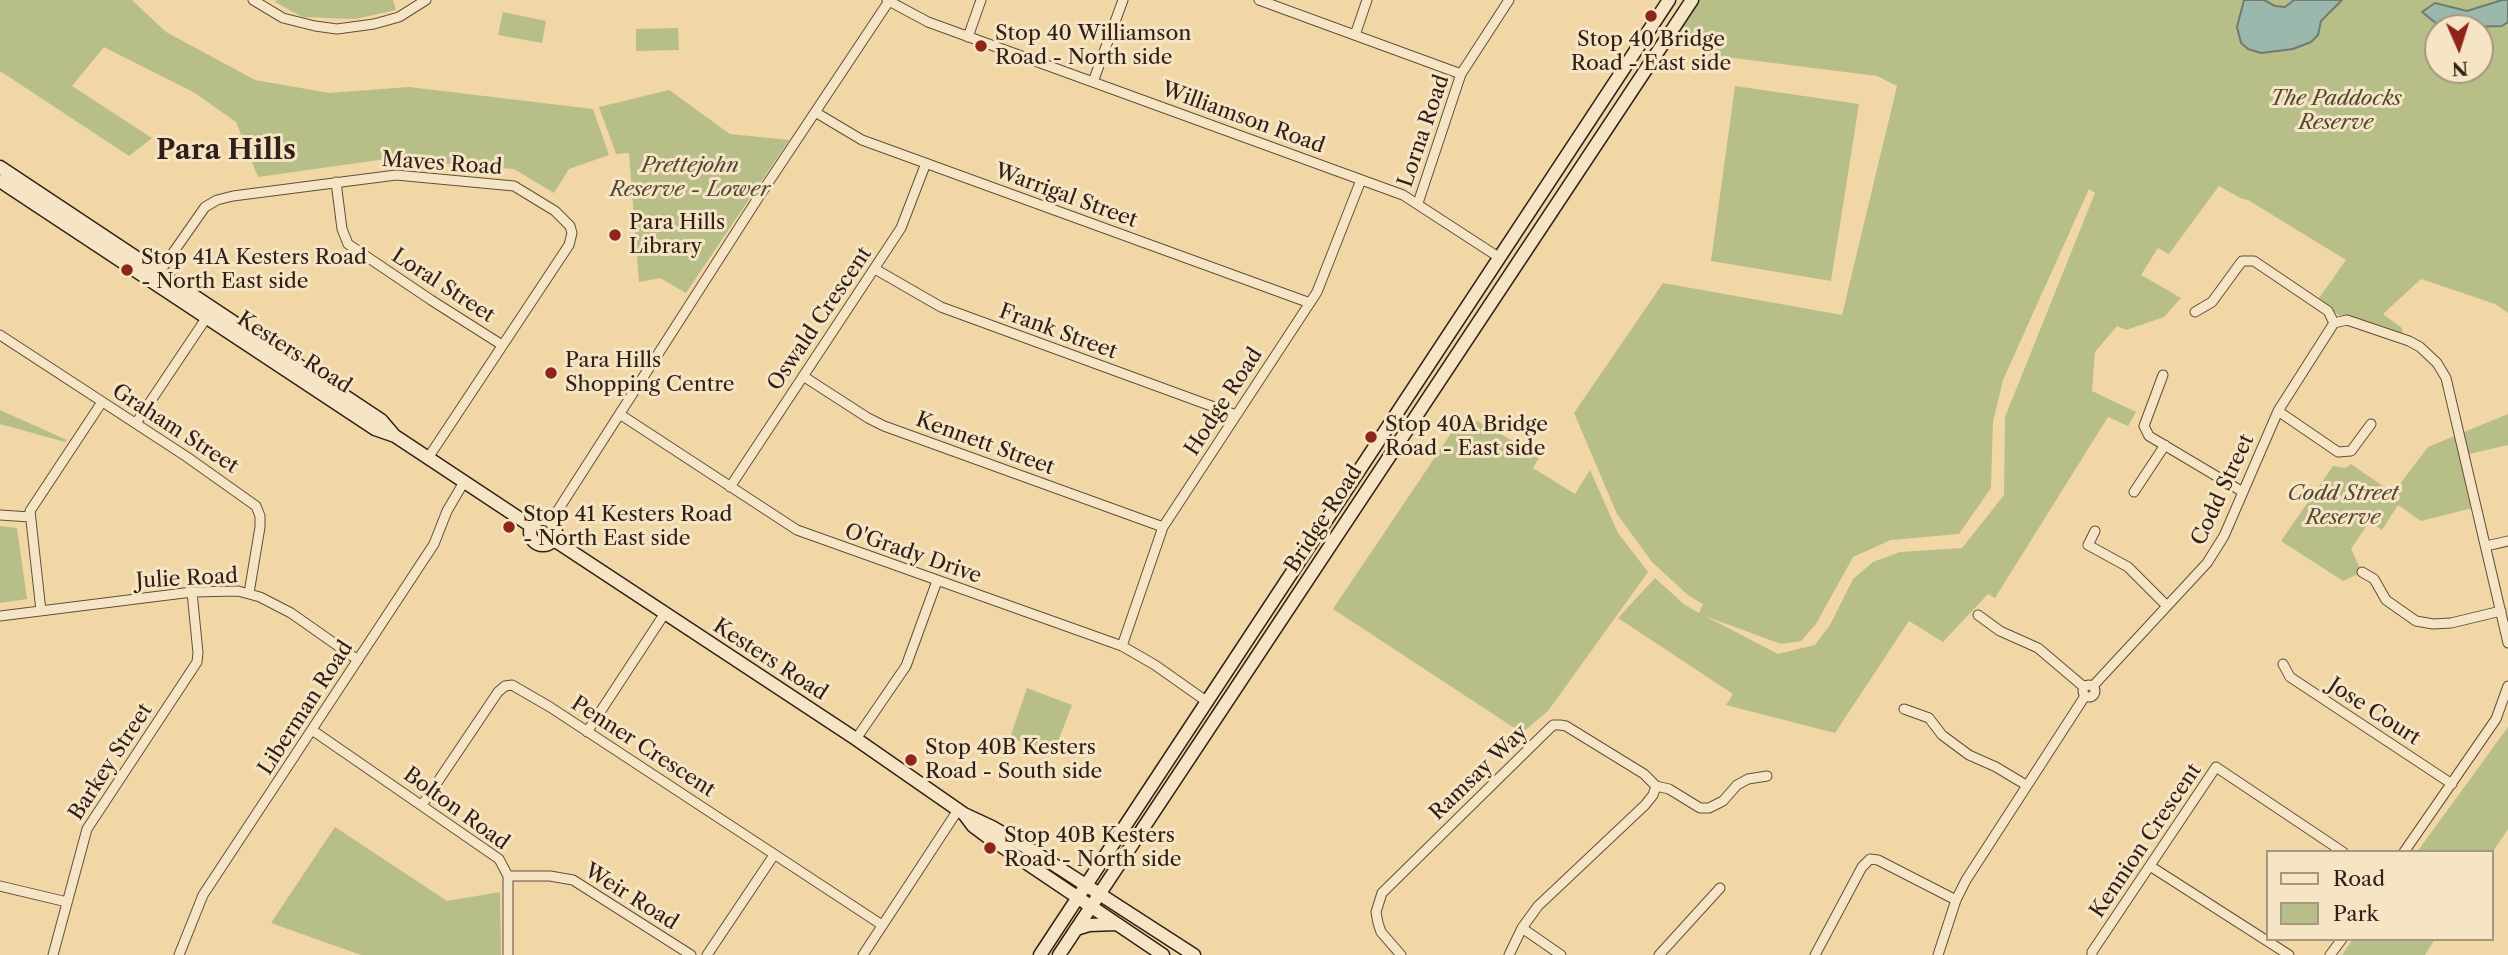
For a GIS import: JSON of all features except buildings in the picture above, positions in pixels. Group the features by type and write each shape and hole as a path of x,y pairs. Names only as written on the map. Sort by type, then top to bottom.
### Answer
{"main road":[{"name":"Bridge Road","path":"1040,955 1669,0"},
{"name":"Bridge Road","path":"1059,955 1692,0"},
{"path":"1585,128 1601,138"},
{"name":"Kesters Road","path":"0,167 155,278"},
{"name":"Kesters Road","path":"0,181 155,278 374,429 395,436 531,526"},
{"path":"1500,257 1515,267"},
{"path":"1410,394 1425,402"},
{"path":"540,519 551,521 557,531 554,540 546,545 536,544 530,536 531,526 540,519"},
{"name":"Kesters Road","path":"554,540 856,739 961,812 985,835 1163,955"},
{"path":"1206,701 1221,710"},
{"name":"Kesters Road","path":"961,812 992,827 1194,955"},
{"path":"1076,929 1089,925 1115,924"}],"street":[{"path":"253,0 283,18 337,29 399,17 426,0"},
{"path":"968,37 981,0"},
{"path":"1093,82 1123,0"},
{"path":"1261,0 1461,74"},
{"path":"1355,35 1367,0"},
{"name":"Lorna Road","path":"1418,203 1461,74 1509,0"},
{"path":"551,521 888,1"},
{"name":"Williamson Road","path":"888,1 928,22 1418,203 1500,257"},
{"name":"Warrigal Street","path":"815,112 854,137 1310,303"},
{"name":"Oswald Crescent","path":"730,487 901,228 926,163"},
{"name":"Maves Road","path":"155,278 201,211 212,202 233,196 396,175 511,186 565,219 571,230 569,245 428,458"},
{"name":"Hodge Road","path":"1122,646 1163,527 1320,286 1361,180"},
{"name":"Loral Street","path":"336,182 342,229 348,244 502,345"},
{"path":"2195,312 2212,302 2242,261 2254,261 2328,311 2334,323 2347,320 2409,341 2437,363 2446,378 2450,393 2508,643"},
{"name":"Frank Street","path":"875,269 924,300 941,307 1236,415"},
{"path":"136,424 209,314"},
{"name":"Codd Street","path":"1938,955 1956,900 1976,864 2087,690 2207,563 2224,536 2278,411 2334,323"},
{"name":"Graham Street","path":"0,335 238,491 258,509 259,530 249,593"},
{"path":"2163,375 2144,426 2149,436 2244,492"},
{"name":"Kennett Street","path":"803,376 884,426 1163,527"},
{"path":"41,611 30,517 34,503 102,402"},
{"path":"2278,411 2338,452 2351,451 2371,424"},
{"name":"O'Grady Drive","path":"621,415 807,534 1122,646 1206,701"},
{"path":"2134,492 2165,445"},
{"name":"Liberman Road","path":"179,955 201,898 435,544 447,511 464,482"},
{"path":"0,515 30,517"},
{"path":"2095,531 2088,545 2128,567 2167,606"},
{"path":"2486,546 2508,541"},
{"path":"2362,572 2374,579 2386,600 2417,621 2451,623 2501,611"},
{"path":"856,739 906,666 937,581"},
{"name":"Julie Road","path":"0,616 192,592 249,593 291,613 358,660"},
{"name":"Barkey Street","path":"53,955 87,829 197,662 192,592"},
{"path":"587,732 665,613"},
{"path":"1978,615 2000,631 2038,649 2087,690"},
{"name":"Jose Court","path":"2283,664 2290,677 2452,784"},
{"name":"Penner Crescent","path":"422,805 498,692 505,686 519,688 882,925"},
{"path":"2405,850 2496,719 2508,686"},
{"path":"1904,709 1929,718 1942,735 1969,755 1996,766 2026,785"},
{"name":"Ramsay Way","path":"1401,955 1386,939 1378,923 1376,912 1382,893 1553,725 1566,726 1644,774 1656,786 1669,789 1700,808 1709,808 1723,801 1737,785 1748,779 1768,776"},
{"name":"Bolton Road","path":"312,730 496,855 508,876 508,955"},
{"name":"Kennion Crescent","path":"2092,955 2216,767 2340,850"},
{"path":"1509,955 1522,928 1538,906 1645,805 1656,786"},
{"path":"863,955 961,812"},
{"path":"707,955 774,855"},
{"path":"1815,955 1862,867 1870,859 1878,860 1956,900"},
{"path":"2150,866 2266,940"},
{"name":"Weir Road","path":"508,876 557,876 573,880 691,955"},
{"path":"0,886 67,902"},
{"path":"1659,955 1720,888"},
{"path":"1522,928 1561,955"},
{"path":"2267,941 2289,955"}],"green space":[{"path":"0,0 132,0 166,32 255,80 329,93 409,87 593,109 609,155 569,169 554,193 514,169 386,159 258,177 236,122 195,93 104,47 72,86 152,138 129,156 0,71"},
{"path":"393,0 396,10 355,19 302,17 275,2"},
{"name":"The Paddocks Reserve","path":"1691,0 2508,0 2508,313 2495,304 2421,279 2383,314 2402,328 2403,334 2338,315 2319,298 2346,260 2248,200 2219,186 2169,254 2158,248 2141,275 2181,298 2164,317 2126,330 2117,326 2095,352 2092,391 2136,412 2128,426 2108,417 1995,598 1988,594 1943,642 1909,621 1835,733 1726,705 1733,694 1618,618 1655,578 1685,605 1699,613 1703,604 1689,596 1652,562 1617,514 1574,413 1663,283 1842,315 1897,86 1877,76 1710,55 1671,31","holes":["2089,189 2095,193 2005,417 2004,495 1962,548 1900,552 1873,562 1853,579 1830,625 1815,645 1778,654 1705,616 1781,644 1801,641 1816,624 1853,557 1891,540 1959,534 1991,488 1993,422 2003,380"]},
{"path":"503,12 546,21 542,43 498,35"},
{"path":"678,28 679,50 636,51 636,29"},
{"path":"1735,86 1859,104 1831,281 1711,261"},
{"name":"Prettejohn Reserve - Lower","path":"669,90 730,134 789,140 686,293 660,278 639,282 629,153 616,154 599,107"},
{"path":"0,410 67,440 65,442 0,424"},
{"name":"Codd Street Reserve","path":"2508,414 2508,445 2465,455 2477,507 2421,521 2398,505 2382,530 2369,522 2351,549 2362,572 2343,581 2281,541 2333,466 2346,468 2351,464 2393,493 2428,447"},
{"path":"1477,421 1540,456 1533,468 1575,494 1590,470 1618,533 1648,572 1548,711 1522,733 1333,609 1454,429"},
{"path":"0,526 17,528 27,599 0,603"},
{"path":"1027,688 1072,705 1054,752 1010,738"},
{"path":"2508,727 2508,829 2494,850 2418,850"},
{"path":"335,827 447,901 500,892 501,955 361,955 271,923"},
{"path":"2352,941 2434,941 2425,955 2342,955"}],"shaded area":[{"path":"2244,0 2264,0 2275,6 2285,7 2294,0 2342,0 2321,21 2318,35 2311,42 2293,49 2261,53 2248,49 2241,43 2237,27"},
{"path":"2508,0 2508,22 2494,26 2494,14 2422,12 2435,3 2467,11"}],"place":[{"name":"Stop 40 Bridge Road - East side","path":"1651,16"},
{"name":"Stop 40 Williamson Road - North side","path":"981,46"},
{"name":"Para Hills Library","path":"615,235"},
{"name":"Stop 41A Kesters Road - North East side","path":"127,270"},
{"name":"Para Hills Shopping Centre","path":"551,373"},
{"name":"Stop 40A Bridge Road - East side","path":"1371,437"},
{"name":"Stop 41 Kesters Road - North East side","path":"509,527"},
{"name":"Stop 40B Kesters Road - South side","path":"911,760"},
{"name":"Stop 40B Kesters Road - North side","path":"990,848"}],"district":[{"name":"Para Hills","path":"226,151"}]}
